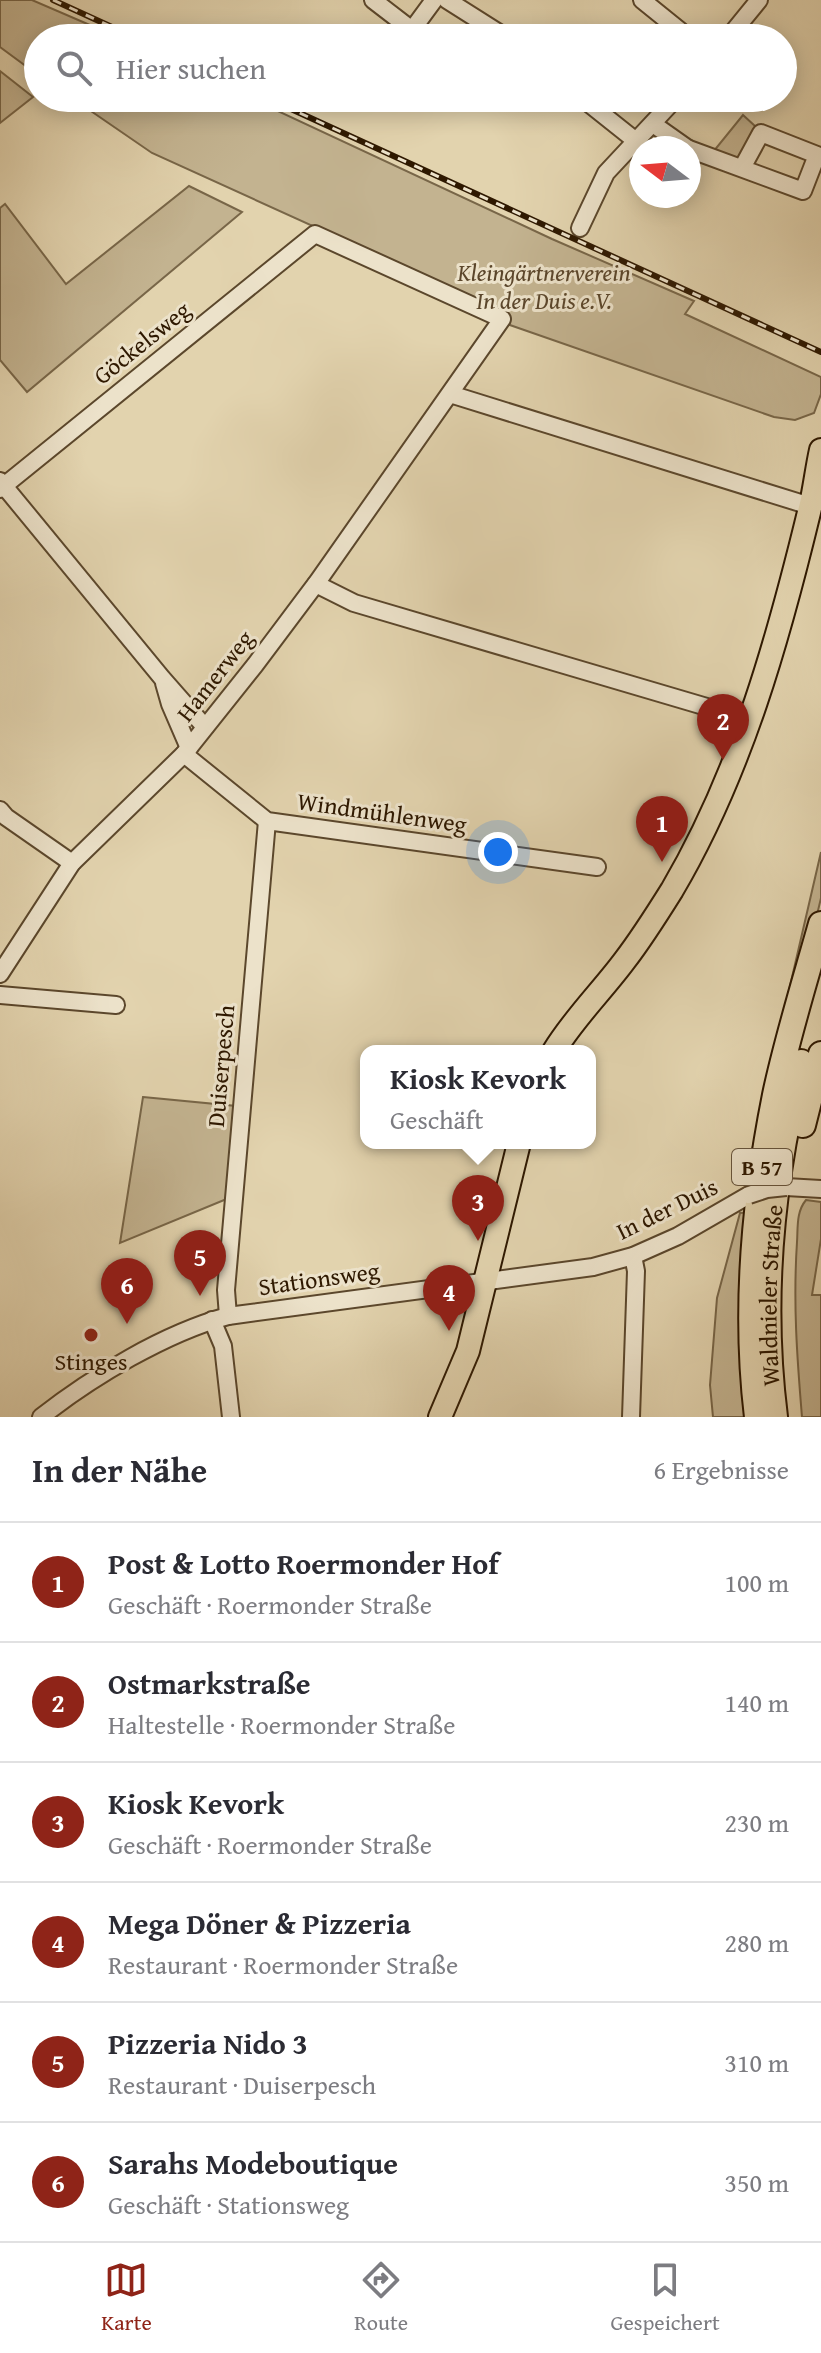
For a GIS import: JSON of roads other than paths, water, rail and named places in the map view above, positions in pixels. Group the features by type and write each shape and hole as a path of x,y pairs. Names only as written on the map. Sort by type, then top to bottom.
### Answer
{"highway":[{"name":"Waldnieler Straße","path":"757,1417 751,1306 755,1223 762,1166 776,1092 821,924"},
{"name":"Waldnieler Straße","path":"775,1417 769,1313 775,1201 791,1102 821,987"},
{"path":"787,1417 783,1315 789,1187 821,1054"}],"main road":[{"path":"558,1045 624,961 672,889 711,814 751,720 819,475 821,450"},
{"path":"440,1417 468,1351 518,1149"}],"street":[{"path":"373,0 404,24"},
{"path":"416,24 434,0"},
{"path":"447,0 485,24"},
{"path":"642,0 672,24"},
{"path":"739,24 759,0"},
{"path":"600,112 630,136"},
{"path":"641,136 664,112"},
{"path":"653,124 670,136"},
{"path":"701,153 803,191 817,155 761,133 742,168"},
{"path":"580,228 606,173 629,148"},
{"name":"Hamerweg","path":"0,974 72,863 186,751 255,665 316,584 502,319 315,234"},
{"name":"Göckelsweg","path":"1,485 315,234"},
{"path":"450,394 810,506"},
{"name":"Windmühlenweg","path":"1,485 205,727"},
{"path":"316,584 354,603 751,720"},
{"name":"Windmühlenweg","path":"162,678 186,751 267,821 597,867"},
{"path":"0,810 72,863"},
{"name":"Duiserpesch","path":"231,1417 220,1318 226,1290 267,821"},
{"path":"0,995 116,1005"},
{"name":"In der Duis","path":"486,1281 593,1267 633,1256 709,1220 749,1195 789,1187 821,1189"},
{"path":"631,1417 636,1271 633,1256"},
{"name":"Stationsweg","path":"41,1417 127,1359 220,1318 486,1281"}],"railway":[{"path":"53,0 105,24"},
{"path":"298,112 821,352"}],"place":[{"name":"Ostmarkstraße","path":"723,760"},
{"name":"Post & Lotto Roermonder Hof","path":"662,862"},
{"name":"Kiosk Kevork","path":"478,1241"},
{"name":"Pizzeria Nido 3","path":"200,1296"},
{"name":"Sarahs Modeboutique","path":"127,1324"},
{"name":"Mega Döner & Pizzeria","path":"449,1331"},
{"name":"Stinges","path":"91,1335"}],"park label":[{"name":"Kleingärtnerverein In der Duis e.V.","path":"544,287"}]}
